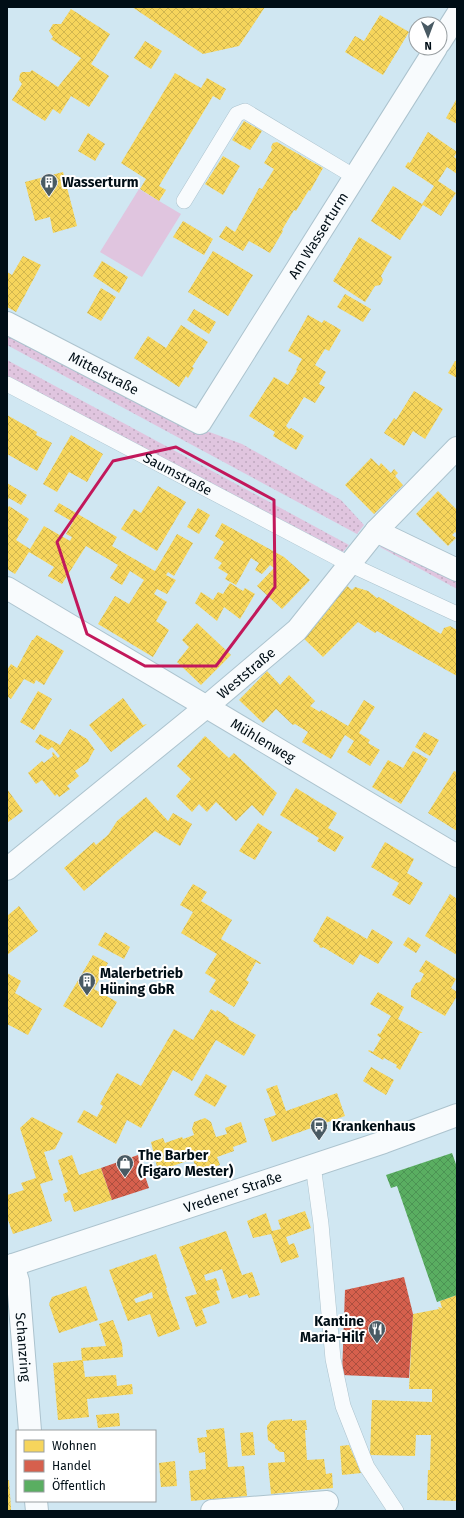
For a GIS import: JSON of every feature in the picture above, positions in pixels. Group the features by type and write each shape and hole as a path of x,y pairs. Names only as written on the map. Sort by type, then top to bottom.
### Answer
{"street":[{"path":"448,29 457,15"},
{"name":"Am Wasserturm","path":"200,423 431,56"},
{"name":"Mittelstraße","path":"7,323 200,423"},
{"name":"Weststraße","path":"7,869 206,708 297,630 376,531 457,448"},
{"path":"376,531 457,570"},
{"name":"Mühlenweg","path":"7,588 206,708 457,856"},
{"name":"Vredener Straße","path":"10,1266 457,1115"},
{"name":"Schanzring","path":"10,1266 18,1282 30,1430"},
{"path":"212,1511 327,1502"}],"lane":[{"path":"184,201 237,114 245,111 355,177"},
{"name":"Saumstraße","path":"7,384 349,564 457,614"},
{"path":"312,1165 322,1224 333,1359 343,1406 368,1467 396,1511"}],"highlighted area":[{"path":"176,447 274,500 275,587 216,666 145,666 87,634 57,542 113,461"}],"shaded area":[{"path":"139,189 181,214 142,277 100,252"},
{"path":"7,332 204,430 242,444 341,500 364,525 357,534 7,345"},
{"path":"7,360 349,545 343,552 7,376"},
{"path":"389,538 457,577 457,589 380,547"}],"building: Wohnen":[{"path":"132,7 265,7 239,46 203,54"},
{"path":"71,9 110,34 91,64 109,76 89,107 71,96 60,114 53,109 45,121 12,100 22,84 19,80 22,72 30,72 32,70 58,87 81,58 51,39 53,37 49,31 53,24 61,24"},
{"path":"380,15 408,31 383,75 345,52 355,36 364,41"},
{"path":"145,41 162,51 151,69 134,58"},
{"path":"175,73 201,88 207,78 226,89 220,100 213,96 159,186 166,190 159,201 140,189 146,179 121,163"},
{"path":"457,98 457,124 446,118"},
{"path":"244,121 262,131 250,150 232,140"},
{"path":"428,132 457,152 454,157 457,159 457,174 447,167 438,181 456,193 441,216 423,205 400,240 371,221 393,186 422,204 429,194 434,186 405,167 408,162 410,163"},
{"path":"88,133 105,144 95,161 78,151"},
{"path":"277,142 323,168 310,191 309,190 296,211 294,210 270,253 249,241 243,251 219,237 226,226 235,232 259,188 262,189 274,169 264,163 272,150 271,147 273,143"},
{"path":"223,156 240,166 223,195 205,184"},
{"name":"Wasserturm","path":"63,172 77,226 53,233 50,217 35,221 25,182"},
{"path":"183,221 213,239 204,255 173,237"},
{"path":"359,237 392,257 381,276 383,280 380,285 375,286 365,302 333,281"},
{"path":"213,251 253,275 228,316 188,292"},
{"path":"23,256 41,265 16,312 7,307 7,272 12,275"},
{"path":"102,261 128,277 119,293 93,276"},
{"path":"101,288 116,297 101,321 87,313"},
{"path":"345,294 371,309 363,322 337,307"},
{"path":"194,309 216,322 209,334 187,320"},
{"path":"308,315 322,323 324,320 341,330 329,351 325,349 315,365 326,372 319,384 325,387 315,403 304,397 286,426 304,436 296,450 273,436 275,432 249,416 274,377 288,385 297,371 296,370 302,359 288,351"},
{"path":"181,325 208,342 192,367 194,368 188,378 186,376 179,387 134,358 148,336 166,348"},
{"path":"455,361 457,361 457,378 448,373"},
{"path":"414,391 443,409 425,439 413,431 404,446 384,433 394,418 396,420"},
{"path":"7,415 37,432 36,435 52,443 37,471 7,454"},
{"path":"71,435 103,454 87,482 69,472 57,492 43,484"},
{"path":"371,458 379,466 381,463 391,473 394,469 398,473 395,476 403,485 374,514 345,485"},
{"path":"7,483 27,495 21,505 9,498 7,501"},
{"path":"158,486 186,502 157,551 121,529 134,509 141,513"},
{"path":"438,491 457,510 457,534 455,532 452,535 456,538 448,546 416,514"},
{"path":"59,503 117,537 112,546 155,571 177,534 193,543 174,576 168,572 166,575 176,580 167,594 157,589 154,594 167,602 156,621 169,630 153,657 98,624 115,596 129,604 144,580 130,571 122,585 110,578 118,565 86,546 62,584 48,576 54,567 29,552 15,574 7,569 7,509 9,506 29,519 16,540 30,549 44,526 70,541 72,537 66,534 73,522 54,511"},
{"path":"198,508 210,515 199,534 187,527"},
{"path":"222,523 284,557 310,580 282,609 257,586 274,568 270,565 262,574 255,570 259,563 251,558 236,585 225,579 228,574 218,568 222,563 214,558 224,542 215,536"},
{"path":"230,583 243,591 245,588 255,594 240,619 224,607 217,621 195,603 201,592 213,600 218,592 223,594"},
{"path":"347,586 352,590 355,587 368,591 377,598 379,597 441,634 444,628 450,626 457,630 457,676 377,631 375,633 358,622 323,657 299,634"},
{"path":"197,623 231,655 201,685 177,662 189,647 182,640"},
{"path":"37,635 64,651 44,685 36,680 34,684 24,679 11,699 7,696 7,670 11,664 17,668 32,640"},
{"path":"267,671 280,685 289,675 315,701 310,706 320,712 321,710 348,726 364,700 375,707 359,733 370,740 368,743 380,750 370,766 347,752 354,741 345,735 331,759 302,742 308,732 295,724 293,725 276,709 263,723 239,700"},
{"path":"38,691 52,699 34,730 20,722"},
{"path":"123,698 143,725 147,724 111,752 89,725"},
{"path":"70,729 87,739 95,750 89,761 75,771 79,776 67,786 70,789 59,797 57,794 55,796 42,780 36,784 28,773 42,761 44,763 53,756 53,752 58,758 60,756 52,747 48,750 35,742 40,734 60,745"},
{"path":"424,732 439,740 430,756 415,747"},
{"path":"205,736 229,758 234,753 277,793 263,816 252,805 236,821 216,802 207,812 199,804 192,812 176,796 191,779 177,766"},
{"path":"413,751 428,759 401,804 372,787 388,760 403,768"},
{"path":"454,771 457,772 457,831 428,813"},
{"path":"296,788 337,813 328,828 344,837 335,852 317,841 319,838 280,815"},
{"path":"7,789 23,811 7,823"},
{"path":"146,797 168,821 173,813 192,824 180,846 155,831 84,891 64,868 94,842 96,845 108,835 117,821"},
{"path":"258,823 272,832 255,860 239,851"},
{"path":"385,842 414,859 407,873 423,883 410,905 392,895 399,883 371,867"},
{"path":"193,884 207,892 201,901 232,920 221,939 261,963 256,962 246,980 249,982 234,1007 209,992 216,980 205,973 217,954 181,933 193,912 180,905"},
{"path":"450,894 457,899 457,955 425,936"},
{"path":"19,906 38,931 7,955 7,916"},
{"path":"327,916 367,939 372,929 393,942 378,964 360,954 353,965 323,947 319,947 320,946 313,941"},
{"path":"105,932 130,947 124,959 98,945"},
{"path":"408,937 421,945 416,953 403,945"},
{"name":"Malerbetrieb Hüning GbR","path":"93,955 108,963 94,989 117,1002 102,1028 63,1006"},
{"path":"426,960 456,979 451,988 457,992 457,996 445,1016 411,997 411,991 416,983 420,982 424,974 419,971"},
{"path":"7,973 21,981 15,993 42,1009 28,1035 7,1024"},
{"path":"378,992 404,1007 398,1019 423,1033 420,1033 400,1070 396,1067 397,1065 384,1058 383,1060 368,1051 373,1052 381,1038 377,1035 379,1033 380,1034 391,1016 370,1004"},
{"path":"211,1009 216,1012 217,1010 229,1018 228,1019 256,1035 244,1056 216,1040 192,1081 173,1070 141,1128 127,1120 116,1144 77,1122 84,1110 97,1117 103,1106 100,1104 117,1073 141,1086 174,1029 193,1040"},
{"path":"371,1067 394,1080 386,1095 363,1081"},
{"path":"206,1074 227,1086 215,1107 194,1095"},
{"path":"277,1085 286,1111 337,1093 345,1116 272,1142 264,1119 276,1115 266,1089"},
{"path":"32,1117 63,1133 55,1149 44,1152 53,1180 40,1184 52,1221 13,1234 7,1217 7,1195 24,1190 21,1183 36,1178 20,1128"},
{"path":"205,1118 211,1122 216,1137 227,1134 225,1128 241,1122 247,1142 233,1147 234,1151 217,1157 220,1165 197,1172 193,1159 158,1171 151,1142 163,1138 165,1143 182,1137 183,1139 194,1135 192,1129 194,1122"},
{"path":"72,1155 79,1175 101,1168 112,1200 74,1212 70,1200 65,1202 63,1194 68,1192 58,1160"},
{"path":"305,1211 311,1228 286,1237 289,1245 294,1243 299,1257 281,1263 271,1234 253,1238 247,1221 266,1213 272,1231 281,1229 278,1220"},
{"path":"226,1231 242,1275 252,1272 260,1295 249,1298 247,1294 232,1299 222,1269 204,1275 206,1281 216,1278 220,1290 216,1291 220,1303 202,1309 207,1323 196,1327 185,1297 197,1294 179,1247"},
{"path":"156,1254 180,1329 158,1337 150,1314 128,1321 109,1270","holes":["152,1292 153,1298 136,1303 134,1299"]},
{"path":"86,1286 98,1320 59,1333 49,1304 52,1297"},
{"path":"457,1295 457,1501 427,1500 431,1435 416,1435 415,1456 370,1455 372,1400 432,1402 432,1389 409,1389 413,1314 439,1309 438,1307 442,1308 440,1301"},
{"path":"113,1320 122,1344 123,1357 83,1361 85,1377 116,1375 117,1386 132,1384 133,1394 87,1399 89,1417 58,1420 53,1363 82,1360 81,1348 106,1346 99,1324"},
{"path":"119,1413 120,1426 98,1428 96,1415"},
{"path":"292,1419 292,1421 306,1420 307,1430 305,1430 307,1460 324,1459 326,1474 332,1473 333,1488 271,1494 268,1463 285,1462 284,1452 280,1452 275,1448 275,1445 268,1440 267,1426 271,1421"},
{"path":"224,1428 228,1467 244,1466 247,1496 191,1501 189,1471 206,1469 205,1452 199,1453 197,1438 207,1437 206,1430"},
{"path":"253,1432 255,1455 242,1456 240,1433"},
{"path":"349,1445 361,1473 342,1475 340,1446"},
{"path":"175,1461 177,1486 161,1487 159,1463"},
{"path":"9,1480 11,1511 7,1511 7,1481"}],"building: Handel":[{"name":"The Barber (Figaro Mester)","path":"138,1155 149,1188 112,1200 101,1168"},
{"name":"Kantine Maria-Hilf","path":"404,1277 413,1314 409,1378 342,1375 345,1290"}],"building: Öffentlich":[{"path":"452,1153 457,1167 457,1295 437,1302 397,1186 391,1188 386,1175"}],"place":[{"name":"Wasserturm","path":"49,197"},
{"name":"Malerbetrieb Hüning GbR","path":"87,996"},
{"name":"Krankenhaus","path":"319,1141"},
{"name":"The Barber (Figaro Mester)","path":"125,1178"},
{"name":"Kantine Maria-Hilf","path":"377,1344"}]}
